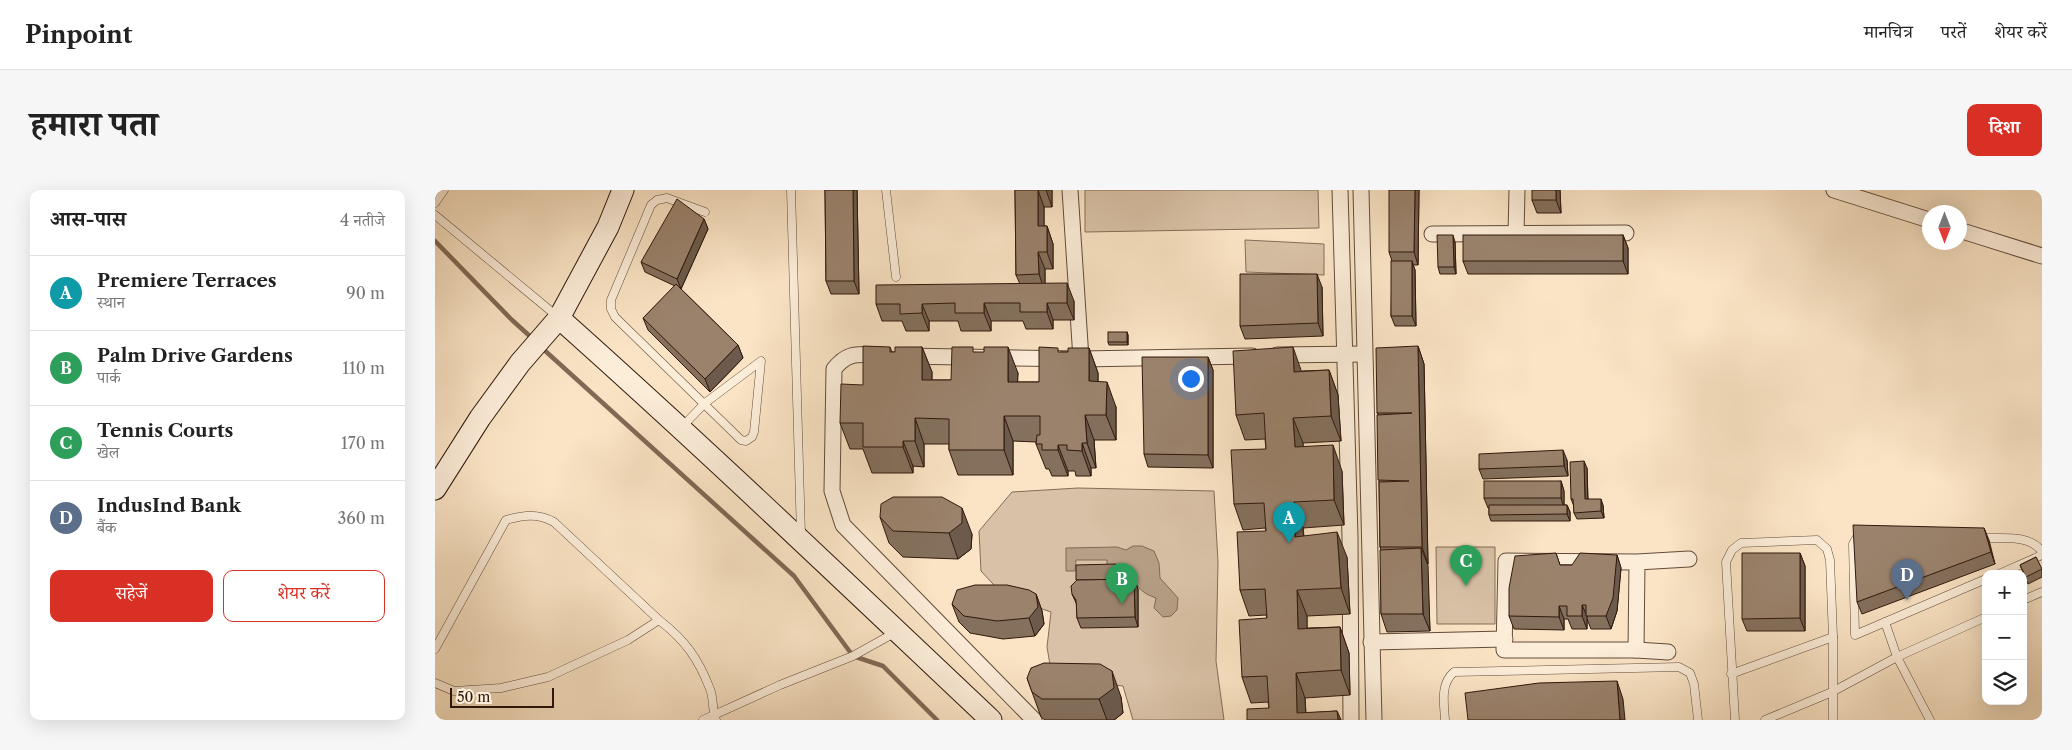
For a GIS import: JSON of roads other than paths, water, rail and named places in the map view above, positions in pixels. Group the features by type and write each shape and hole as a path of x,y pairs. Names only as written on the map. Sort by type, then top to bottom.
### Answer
{"street":[{"path":"435,489 480,418 559,318 608,227 623,190"},
{"path":"1070,190 1081,359"},
{"path":"1340,190 1350,537 1361,642 1373,720"},
{"path":"1351,720 1361,642 1364,354 1361,190"},
{"path":"1516,234 1517,190"},
{"path":"1834,190 1922,218"},
{"path":"1432,234 1626,233"},
{"path":"1967,233 2042,256"},
{"path":"559,318 681,428 991,720"},
{"path":"1034,720 843,525 832,491 834,369 842,359 853,354 1081,359 1364,354"},
{"path":"1668,652 1636,650 1504,650 1507,561 1637,562 1689,559"},
{"path":"1636,650 1637,562"},
{"path":"1361,642 1505,639"}],"lane":[{"path":"435,203 444,190"},
{"path":"791,190 801,540"},
{"path":"886,190 896,277"},
{"path":"681,428 705,404 761,360 754,432 751,438 746,441 741,440 705,404 615,317 611,309 611,300 651,205 657,200 667,198 705,212"},
{"path":"435,215 559,318"},
{"path":"435,649 506,520 531,515 545,517 554,522 659,620 679,635 690,648 710,689 715,718"},
{"path":"1865,534 1857,538 1853,544 1855,635 1982,581"},
{"path":"1971,538 2029,540 2038,545 2042,553 2007,570"},
{"path":"1735,720 1726,562 1732,550 1741,543 1817,540 1827,549 1830,560 1833,638 1833,720"},
{"path":"2027,598 2042,592"},
{"path":"1765,720 1832,692 1897,658 1982,619"},
{"path":"435,683 454,691 501,688 549,676 627,640 659,620"},
{"path":"1885,622 1897,658 1930,720"},
{"path":"703,720 715,718 780,685 853,656 897,631"},
{"path":"1731,674 1833,638"},
{"path":"1445,720 1444,689 1447,678 1454,672 1679,667 1690,673 1695,684 1698,720"}],"waterway":[{"path":"435,241 533,339"},
{"path":"542,348 794,576 853,656 883,666 937,720"}],"place":[{"name":"Premiere Terraces","path":"1289,543"},
{"name":"Tennis Courts","path":"1466,586"},
{"name":"IndusInd Bank","path":"1907,600"},
{"name":"Palm Drive Gardens","path":"1122,604"}]}
